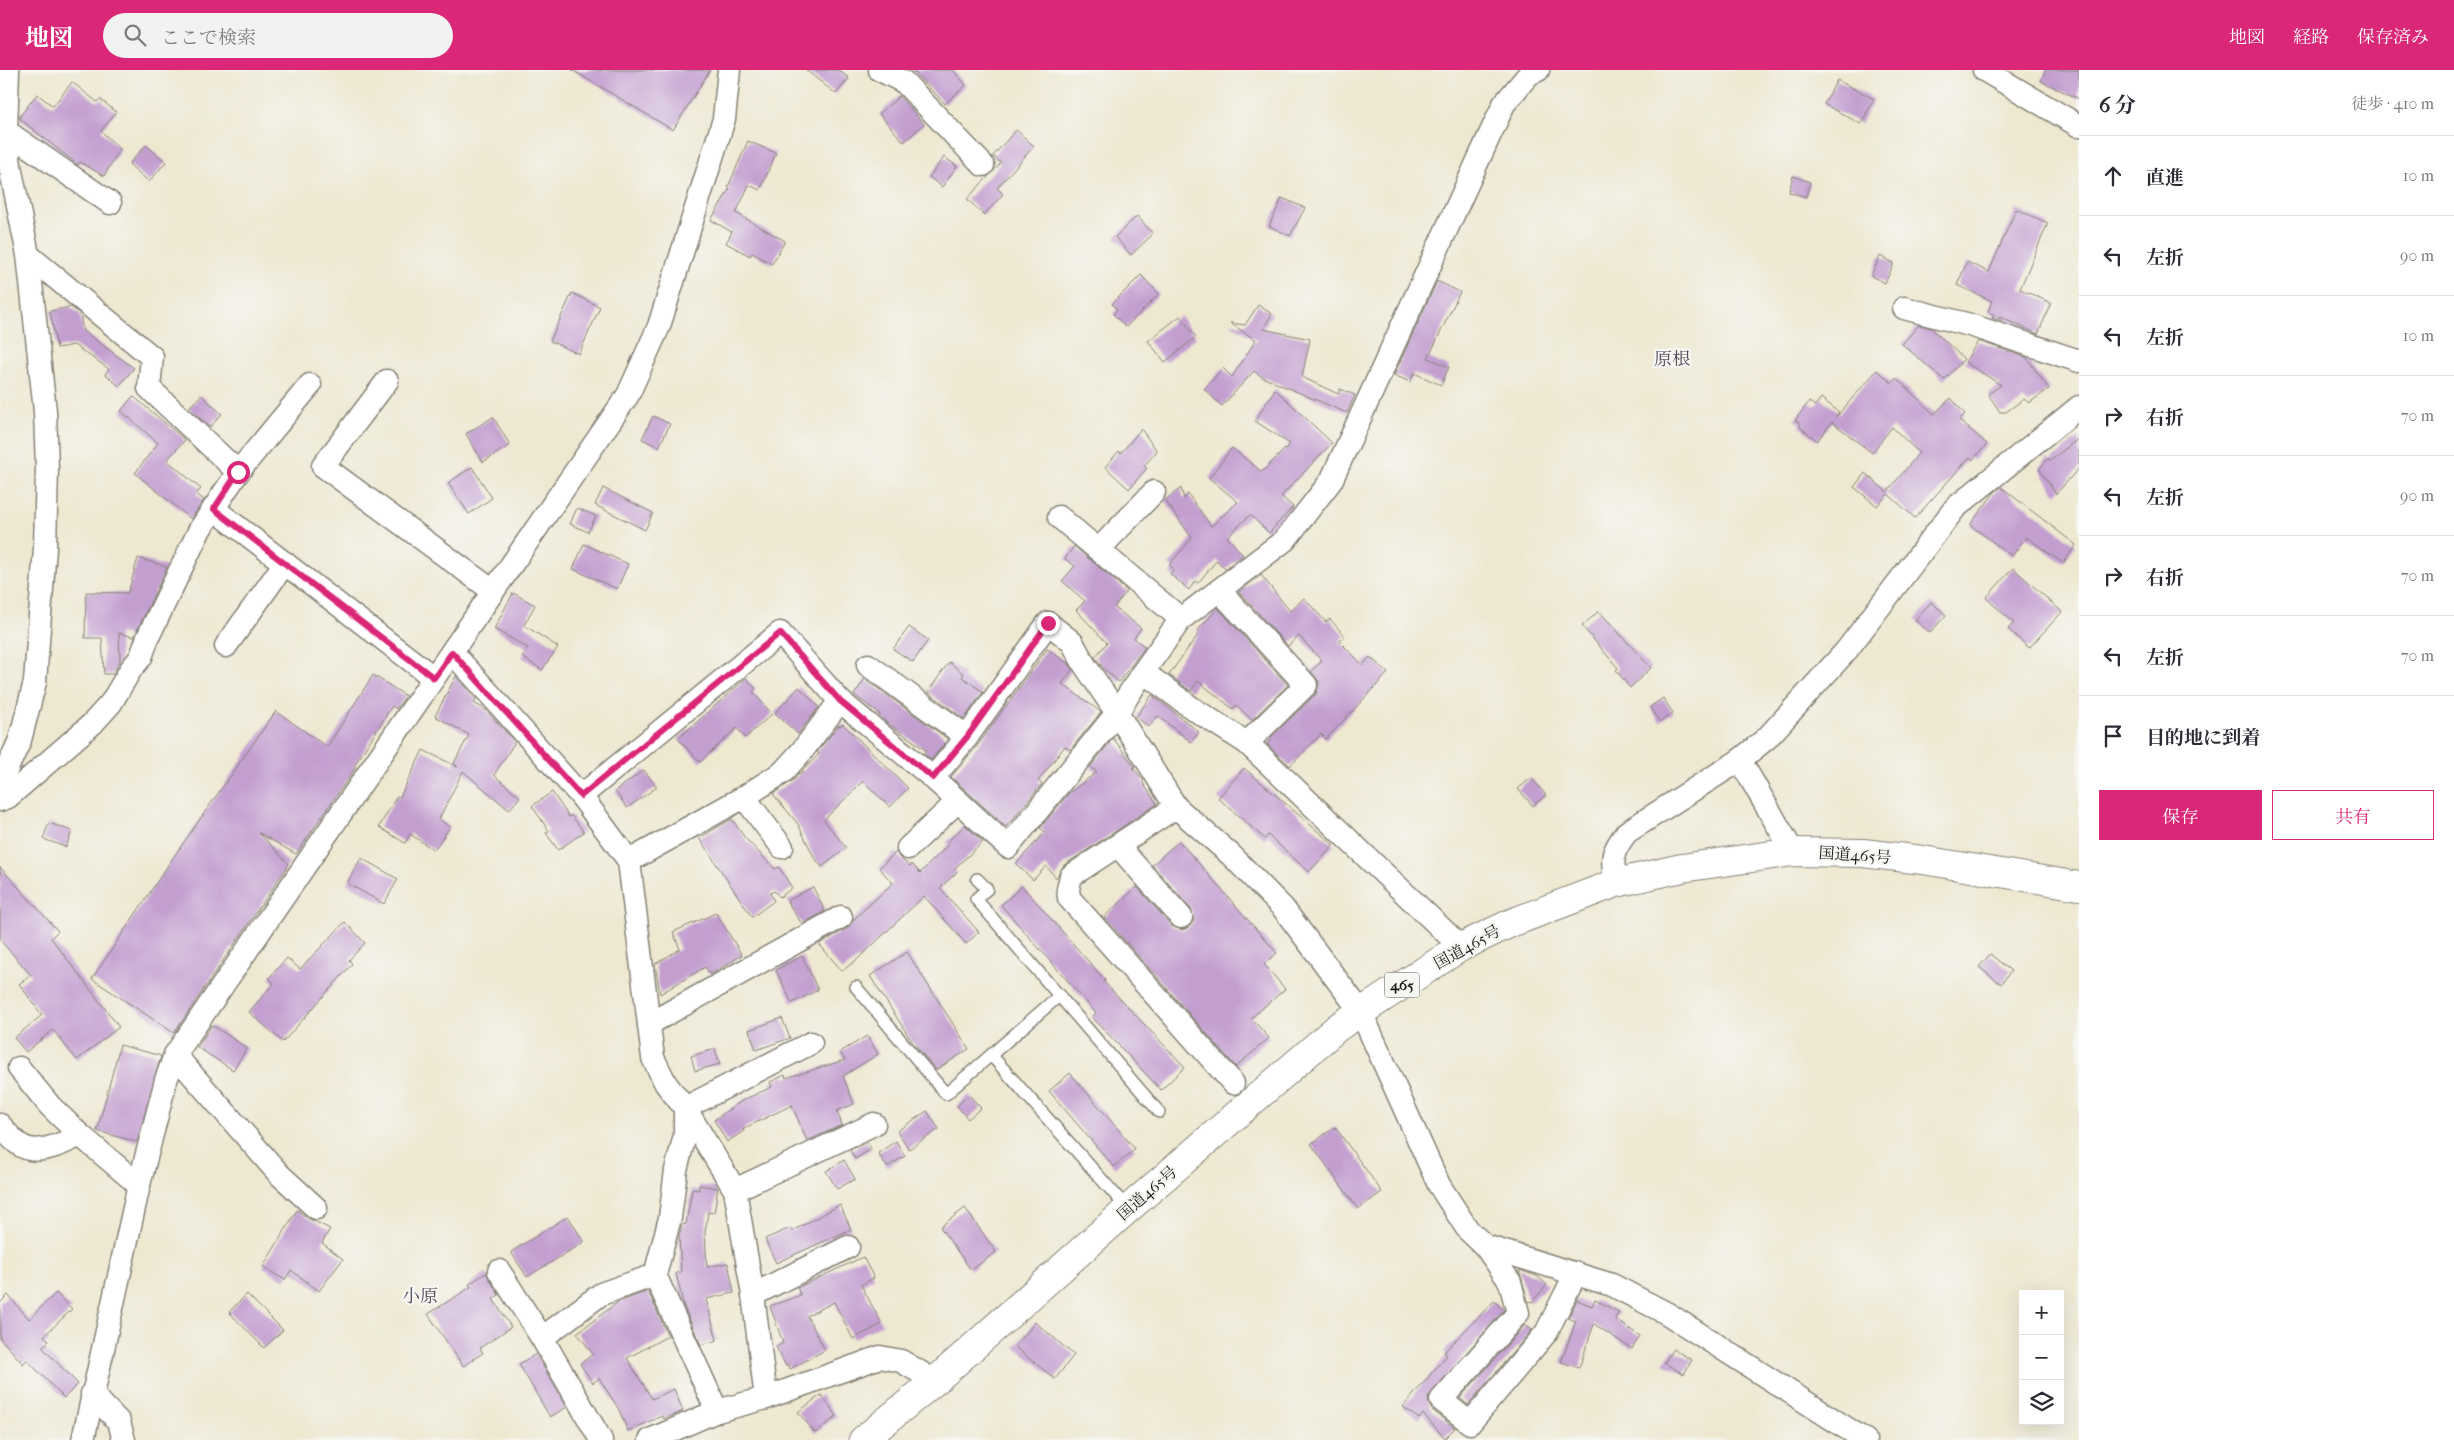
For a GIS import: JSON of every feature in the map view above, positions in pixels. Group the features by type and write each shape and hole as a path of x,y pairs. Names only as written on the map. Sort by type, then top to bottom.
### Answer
{"highway":[{"name":"国道465号","path":"863,1440 935,1381 1128,1209 1338,1027 1461,947 1526,916 1616,884 1682,868 1793,852 1863,854 1923,860 1994,870 2079,886"}],"street":[{"path":"0,784 10,741 35,682 45,548 47,468 45,411 28,255 10,166 6,131 8,70"},
{"path":"83,1440 139,1185 166,1080 175,1055 628,395 655,335 724,119 729,70"},
{"path":"880,70 904,82 982,165"},
{"path":"581,796 780,633 840,701 933,778 1008,847 1118,713 1143,672 1181,619 1285,540 1331,481 1504,104 1529,74 1538,70"},
{"path":"1984,70 2019,79 2079,126"},
{"path":"6,131 110,203"},
{"path":"28,255 152,357 149,388 238,472"},
{"path":"1904,308 1970,325 2079,361"},
{"path":"387,381 323,466 493,592"},
{"path":"0,800 8,797 85,731 111,703 131,669 141,657 148,637 187,556 214,509 238,472 310,385"},
{"path":"1616,884 1612,857 1617,845 1627,832 1740,760 1767,738 1792,713 1846,651 1955,508 2079,407"},
{"path":"1099,548 1154,492"},
{"path":"214,509 434,678"},
{"path":"1059,516 1181,619"},
{"path":"226,646 284,563"},
{"path":"1220,590 1306,685 1248,743"},
{"path":"933,778 967,737 1048,623 1072,642 1084,664 1118,713 1176,807 1231,855 1283,908 1361,1012 1438,1185 1468,1230 1485,1246 1510,1282 1518,1313 1442,1400 1470,1423 1546,1333 1576,1273"},
{"path":"452,652 581,796 629,861 653,1058 666,1084 685,1108 735,1190 753,1295 766,1398"},
{"path":"868,665 967,737"},
{"path":"1143,672 1192,708 1248,743 1461,947"},
{"path":"629,861 744,797 782,772 802,751 840,701"},
{"path":"1740,760 1793,852"},
{"path":"744,797 782,847"},
{"path":"908,848 958,801"},
{"path":"1176,807 1071,876 1068,889 1069,898 1233,1083"},
{"path":"1118,846 1181,918"},
{"path":"649,1024 841,917"},
{"path":"685,1108 812,1042"},
{"path":"175,1055 279,1174 316,1208"},
{"path":"19,1068 50,1106 80,1135 139,1185"},
{"path":"685,1108 685,1135 676,1170 670,1218 655,1275 716,1411"},
{"path":"735,1190 874,1124"},
{"path":"0,1126 21,1147 39,1149 56,1147 80,1135"},
{"path":"1485,1246 1612,1285 1668,1314 1865,1440"},
{"path":"753,1295 848,1247"},
{"path":"499,1271 542,1338 601,1440"},
{"path":"542,1338 601,1294 655,1275"},
{"path":"650,1440 716,1411 766,1398 880,1357 901,1361 935,1381"},
{"path":"92,1394 119,1422 124,1440"}],"lane":[{"path":"977,879 987,889 976,899 1159,1112"},
{"path":"856,987 946,1094 1060,995"},
{"path":"991,1055 1128,1209"}],"building":[{"path":"572,70 710,70 673,130"},
{"path":"806,70 838,70 849,78 836,94"},
{"path":"912,70 953,70 966,85 945,104"},
{"path":"2046,70 2079,70 2079,99 2041,81"},
{"path":"1837,80 1874,99 1861,124 1824,104"},
{"path":"72,82 97,102 100,99 116,112 101,131 120,149 104,176 80,162 78,165 20,119 20,116 37,94 53,106"},
{"path":"899,96 924,124 904,142 879,114"},
{"path":"1016,130 1034,146 997,188 1003,194 984,215 967,199 1001,163 993,156"},
{"path":"748,141 776,153 760,190 749,185 736,213 785,241 772,264 752,253 750,256 726,243 732,232 711,220 730,188 728,187"},
{"path":"146,145 166,162 149,182 129,164"},
{"path":"944,157 957,166 942,187 929,177"},
{"path":"1793,176 1810,182 1806,197 1789,192"},
{"path":"1282,198 1305,208 1290,236 1269,226"},
{"path":"2016,209 2048,223 2020,289 2051,303 2038,334 1997,316 2001,321 1992,318 1995,315 1988,312 1992,301 1957,285 1967,262 1989,272"},
{"path":"1137,216 1153,234 1131,255 1115,237"},
{"path":"1880,256 1894,263 1885,283 1871,276"},
{"path":"1141,275 1159,294 1126,327 1113,314 1117,309 1112,304"},
{"path":"1437,281 1460,292 1428,358 1449,367 1441,385 1414,373 1410,382 1394,375"},
{"path":"572,293 600,307 579,354 550,341"},
{"path":"1258,305 1272,314 1263,329 1310,339 1302,377 1338,394 1340,389 1355,395 1347,413 1262,377 1254,371 1222,406 1204,389 1223,368 1232,377 1256,340 1230,323 1245,325"},
{"path":"71,307 80,314 83,331 134,368 119,386 105,374 109,369 74,345 57,348 50,311"},
{"path":"1180,316 1196,337 1165,362 1148,341"},
{"path":"1919,325 1931,328 1964,359 1944,380 1902,344"},
{"path":"1978,341 2026,357 2049,389 2029,403 2024,399 2006,412 2000,412 1988,394 2001,385 1965,362"},
{"path":"1877,370 1892,383 1896,378 1934,414 1951,398 1965,414 1959,420 1987,444 1973,460 1970,457 1915,518 1888,494 1877,506 1854,487 1865,473 1887,492 1919,453 1892,427 1872,453 1832,422 1817,441 1799,426 1801,424 1795,420 1809,402 1815,406 1821,398 1839,412 1836,417"},
{"path":"1275,389 1332,443 1281,496 1293,507 1269,533 1250,515 1227,537 1243,555 1225,569 1217,560 1198,583 1195,581 1189,590 1170,574 1174,569 1169,565 1192,538 1165,500 1181,488 1184,499 1188,494 1211,526 1238,502 1209,478 1232,448 1262,472 1290,444 1255,421"},
{"path":"201,395 222,414 210,427 189,408"},
{"path":"133,396 185,440 167,460 201,489 196,494 204,500 191,519 135,473 158,443 121,411"},
{"path":"653,416 670,424 659,447 642,439"},
{"path":"493,417 510,445 483,462 466,434"},
{"path":"1141,429 1157,451 1144,466 1147,468 1129,489 1105,467 1119,451 1121,453"},
{"path":"2079,438 2079,468 2056,494 2039,469 2048,458 2050,461"},
{"path":"472,467 492,498 469,514 448,483"},
{"path":"2001,487 2076,545 2063,563 2026,537 2012,556 1970,525 1994,493"},
{"path":"603,488 653,513 645,530 595,505"},
{"path":"577,508 596,516 588,532 570,524"},
{"path":"584,544 628,564 617,589 573,569"},
{"path":"1074,546 1127,591 1114,607 1141,628 1134,638 1145,647 1119,682 1103,668 1095,657 1107,643 1076,610 1085,601 1062,581 1075,566 1065,559"},
{"path":"138,558 167,567 134,637 119,633 120,661 113,674 104,674 102,638 85,638 86,592 128,593"},
{"path":"2013,568 2062,612 2029,648 2008,629 2014,623 1986,598"},
{"path":"1261,575 1290,611 1304,598 1326,622 1330,619 1345,636 1339,641 1363,665 1370,657 1388,673 1326,739 1321,734 1290,766 1267,744 1272,740 1270,738 1316,694 1319,682 1311,671 1322,661 1299,636 1288,646 1239,592"},
{"path":"513,593 535,605 524,625 558,647 542,670 522,657 528,648 494,629"},
{"path":"1931,602 1946,615 1930,633 1915,620"},
{"path":"1218,608 1288,685 1252,720 1236,705 1233,709 1198,681 1191,691 1169,675 1199,633 1197,631"},
{"path":"1599,611 1651,668 1630,688 1616,670 1618,668 1582,626"},
{"path":"909,627 928,640 913,662 893,649"},
{"path":"1047,649 1069,664 1072,670 1062,684 1101,712 1070,750 1065,746 1038,781 1042,784 1006,827 951,777 978,745"},
{"path":"949,662 964,674 962,677 983,692 964,719 928,692"},
{"path":"373,675 406,696 396,709 392,706 354,766 356,767 296,854 259,833 289,864 174,1033 92,979 177,852 276,711 327,747"},
{"path":"456,676 476,699 474,703 486,710 515,742 494,775 520,797 509,810 463,771 439,819 450,827 434,850 410,834 405,843 379,827 397,796 400,797 423,750 458,767 454,763 469,735 435,716"},
{"path":"746,678 756,689 753,692 772,714 745,738 737,728 700,762 678,739"},
{"path":"865,679 948,739 931,760 924,754 926,750 886,722 880,714 854,695"},
{"path":"799,687 819,707 798,734 775,713"},
{"path":"1152,695 1199,732 1191,742 1158,716 1149,727 1136,717"},
{"path":"1663,698 1673,713 1660,722 1650,707"},
{"path":"843,724 908,788 890,807 863,781 824,820 846,848 822,867 814,857 798,824 773,794 795,779 819,754 817,752 839,725"},
{"path":"1113,738 1135,767 1133,768 1143,779 1143,783 1157,804 1064,865 1056,878 1046,866 1033,880 1016,864 1045,832 1040,828 1069,793 1097,772 1090,767"},
{"path":"1244,768 1334,845 1309,872 1268,835 1265,839 1218,798"},
{"path":"644,770 657,787 627,808 615,791"},
{"path":"1531,778 1546,795 1533,806 1518,789"},
{"path":"552,792 569,817 571,815 584,832 558,850 546,833 549,831 532,806"},
{"path":"732,819 745,838 775,869 779,867 792,888 780,897 774,891 770,893 774,901 752,917 699,838"},
{"path":"49,823 72,831 66,847 43,839"},
{"path":"965,825 983,842 954,869 957,872 940,888 979,932 966,944 924,896 859,958 842,971 819,944 848,928 854,919 893,883 879,868 896,852 899,857 910,866 912,864 920,873 949,844 947,842"},
{"path":"1179,841 1277,953 1264,964 1285,989 1251,1018 1269,1038 1236,1067 1104,917 1137,887 1172,926 1183,930 1190,926 1194,921 1191,909 1152,865"},
{"path":"361,858 398,879 384,904 347,883"},
{"path":"0,867 58,931 51,938 119,1027 77,1060 53,1030 26,1052 14,1038 42,1015 19,984 31,975 0,940"},
{"path":"1022,886 1105,980 1104,982 1185,1067 1161,1090 1092,1017 1096,1013 1001,905"},
{"path":"813,887 825,911 802,924 787,901"},
{"path":"716,913 742,955 710,975 705,967 660,994 655,964 680,949 673,932"},
{"path":"345,922 365,943 349,960 352,964 283,1042 249,1012 274,983 269,978 287,958 300,969"},
{"path":"907,952 969,1049 936,1070 913,1043 870,976"},
{"path":"1990,954 2011,971 2001,984 1979,967"},
{"path":"802,956 818,990 792,1003 776,970"},
{"path":"782,1018 790,1038 756,1050 749,1030"},
{"path":"212,1025 247,1048 233,1070 197,1047"},
{"path":"867,1036 878,1054 843,1076 854,1104 837,1111 842,1125 807,1141 792,1105 743,1129 744,1131 727,1142 714,1120 743,1100 772,1087 770,1082 785,1075 786,1078 845,1060 840,1052"},
{"path":"120,1045 161,1056 137,1142 97,1131"},
{"path":"715,1049 720,1064 695,1071 691,1056"},
{"path":"1070,1073 1135,1149 1114,1167 1049,1091"},
{"path":"969,1095 981,1108 968,1119 957,1106"},
{"path":"927,1111 939,1129 909,1149 897,1131"},
{"path":"1335,1127 1382,1192 1358,1209 1311,1144"},
{"path":"896,1141 905,1156 887,1167 878,1153"},
{"path":"867,1142 871,1149 855,1159 850,1150"},
{"path":"844,1160 855,1179 837,1189 826,1171"},
{"path":"699,1185 718,1188 714,1213 708,1212 705,1233 707,1267 728,1263 734,1293 706,1299 717,1340 701,1345 684,1307 676,1273 681,1272 679,1237 682,1225 686,1224 692,1189 699,1190"},
{"path":"840,1205 851,1229 776,1263 765,1239 790,1228 792,1231"},
{"path":"965,1208 996,1252 971,1270 940,1227"},
{"path":"297,1210 330,1229 322,1243 343,1259 319,1291 291,1270 285,1280 263,1267"},
{"path":"568,1216 584,1242 527,1277 511,1252"},
{"path":"863,1257 874,1278 861,1285 882,1324 853,1339 834,1302 807,1316 825,1350 790,1369 788,1365 786,1366 776,1347 783,1343 770,1306 801,1295 797,1288"},
{"path":"1519,1270 1537,1276 1547,1285 1532,1302 1528,1301"},
{"path":"486,1273 499,1295 493,1299 511,1327 480,1348 483,1353 463,1366 428,1314 471,1287 469,1284"},
{"path":"648,1291 668,1336 627,1358 652,1399 674,1389 683,1411 664,1419 662,1416 628,1431 618,1408 599,1378 593,1383 580,1364 593,1354 577,1333 618,1302"},
{"path":"56,1293 72,1309 44,1336 49,1341 42,1347 78,1384 64,1398 27,1360 23,1364 0,1338 0,1303 8,1295 29,1319"},
{"path":"247,1294 283,1330 264,1348 229,1312"},
{"path":"1577,1300 1592,1306 1595,1300 1619,1312 1615,1319 1640,1336 1632,1349 1594,1324 1579,1368 1561,1362 1576,1321 1568,1318"},
{"path":"1494,1301 1504,1310 1428,1397 1432,1410 1455,1428 1445,1438 1423,1414 1419,1419 1403,1407 1447,1355 1444,1352"},
{"path":"1035,1322 1074,1355 1055,1379 1015,1347"},
{"path":"1525,1325 1532,1330 1468,1405 1460,1398"},
{"path":"1673,1349 1692,1360 1684,1374 1664,1363"},
{"path":"536,1354 567,1407 550,1417 519,1364"},
{"path":"821,1395 837,1416 815,1433 798,1412"}],"district":[{"name":"原根","path":"1672,359"},
{"name":"小原","path":"420,1296"}],"route":[{"path":"238,472 214,509 434,678 452,652 581,796 780,633 840,701 933,778 967,737 1048,623"}]}
